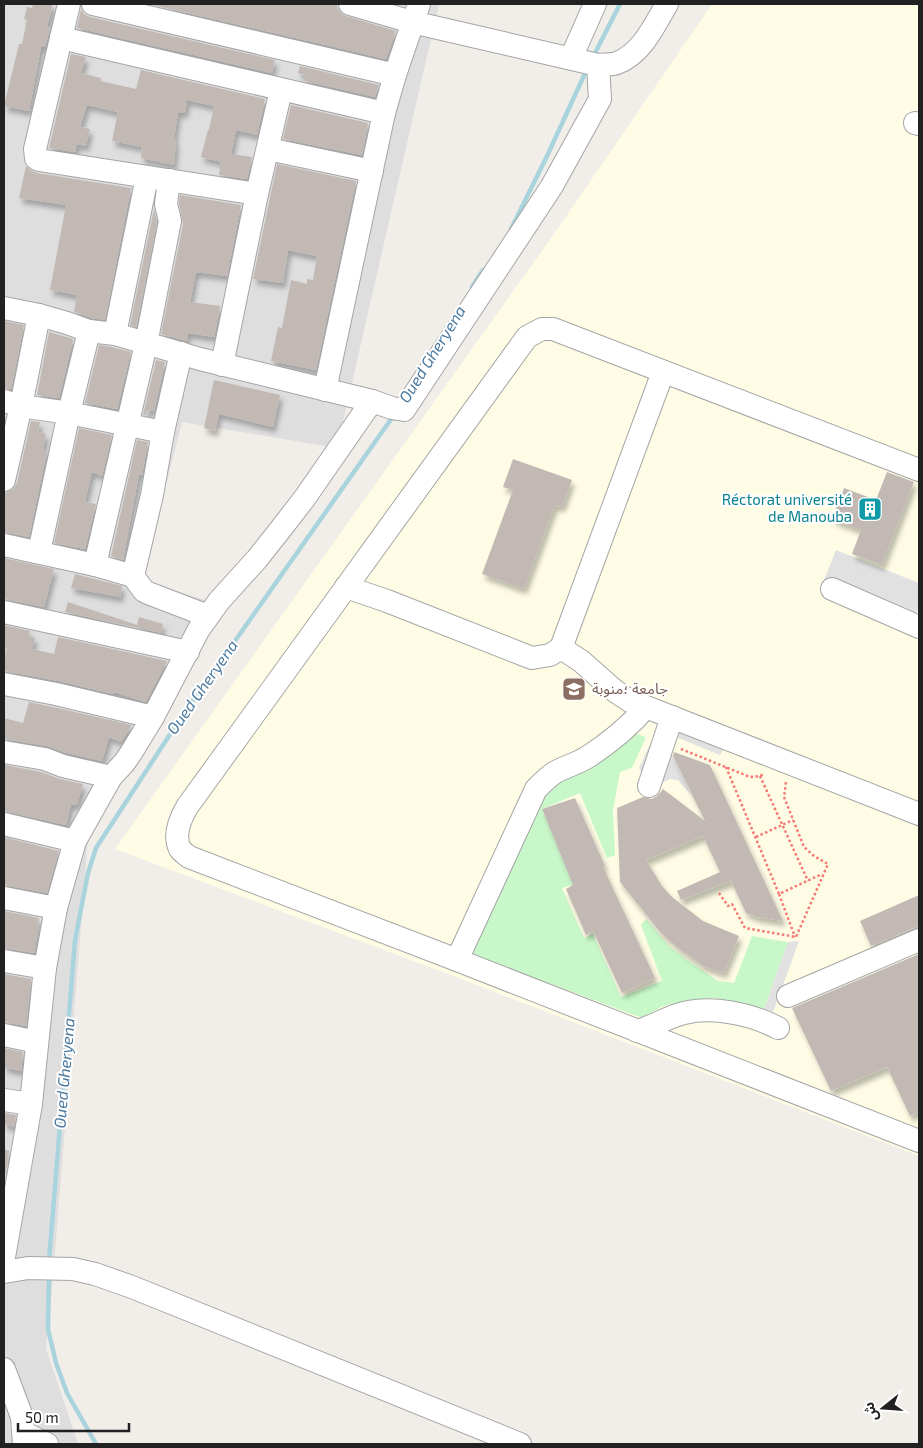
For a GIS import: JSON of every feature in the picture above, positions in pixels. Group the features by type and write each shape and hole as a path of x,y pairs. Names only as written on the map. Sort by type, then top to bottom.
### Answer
{"street":[{"path":"69,4 35,149 36,158 257,194"},
{"path":"93,4 395,75"},
{"path":"350,4 416,13 584,61 616,64 630,56 640,47 667,4"},
{"path":"5,1247 32,1104 45,968 56,908 74,841 111,777 124,763 153,716 199,628 304,499 389,406 557,177 600,99 584,61 595,4"},
{"path":"325,390 384,113 416,13"},
{"path":"61,38 384,113"},
{"path":"222,365 257,194 281,90"},
{"path":"268,149 372,172"},
{"path":"115,334 147,176"},
{"path":"95,565 146,344 170,221 166,204 169,180"},
{"path":"4,308 39,314 90,331 115,334 222,365 389,406"},
{"path":"4,480 12,404 39,314"},
{"path":"919,470 553,329 542,329 527,337 187,807 179,820 177,835 180,849 189,858 457,960 919,1141"},
{"path":"39,552 69,412 90,331"},
{"path":"133,576 181,353"},
{"path":"346,587 387,601 532,658 550,656 561,648 664,372"},
{"path":"12,404 69,412 163,432"},
{"path":"4,545 95,565 133,576 148,593 208,616"},
{"path":"832,589 919,627"},
{"path":"4,612 188,652"},
{"path":"561,648 581,661 615,691 630,701 919,814"},
{"path":"4,684 153,716"},
{"path":"457,960 536,789 544,780 555,773 585,759 601,748 627,727 646,707"},
{"path":"649,786 672,717"},
{"path":"4,752 45,759 63,766 111,777"},
{"path":"4,824 74,841"},
{"path":"4,898 56,908"},
{"path":"788,996 919,940"},
{"path":"4,961 45,968"},
{"path":"637,1031 685,1012 708,1010 731,1012 768,1023 778,1028"},
{"path":"4,1035 37,1042"},
{"path":"4,1100 32,1104"},
{"path":"4,1272 28,1268 73,1269 95,1274 132,1287 520,1444"},
{"path":"4,1369 22,1417 24,1439 47,1444"}],"path":[{"path":"664,742 750,777 760,776 768,772"},
{"path":"726,768 796,937"},
{"path":"760,776 808,881"},
{"path":"786,779 784,797 804,846 814,856 828,864 796,937"},
{"path":"755,837 793,820"},
{"path":"779,894 823,874"},
{"path":"719,893 728,906 732,904 745,928 796,937"}],"shaded area":[{"path":"4,4 439,4 337,448 182,422 142,579 219,605 89,826 46,1348 78,1444 4,1444"},
{"name":"جامعة ؛منوبة","path":"712,4 919,4 919,1156 456,977 115,849 556,231"},
{"path":"836,550 919,583 919,606 912,625 821,588"},
{"path":"675,722 727,742 720,755 671,735"},
{"path":"654,742 670,750 692,796 678,780 670,779 646,790 644,776 639,768 649,746"},
{"path":"799,941 773,1012 764,1009 788,942"}],"green space":[{"path":"625,730 646,737 632,768 620,772 613,810 615,855 607,858 580,793 542,809 573,885 562,888 584,938 593,934 621,997 662,981 641,925 646,919 669,946 718,981 734,983 752,936 788,942 764,1009 714,998 689,1000 663,1006 642,1018 471,954 543,787"}],"building":[{"path":"33,4 53,4 47,27 50,27 45,47 41,47 29,111 4,106 19,44 22,44 27,20 24,19 27,7 32,8"},
{"path":"149,4 337,4 340,13 346,16 396,31 386,59"},
{"path":"81,9 84,14 90,17 275,60 272,73 77,28"},
{"path":"71,54 86,57 81,73 101,78 100,81 136,89 141,70 265,99 257,135 236,130 231,154 252,157 247,179 219,175 221,162 201,157 214,106 187,100 185,113 178,112 174,139 176,140 174,165 141,158 142,147 112,141 118,112 87,105 80,127 90,129 86,146 77,144 75,152 49,148"},
{"path":"300,66 379,85 375,97 305,81 306,75 298,73"},
{"path":"291,105 368,123 362,155 283,139"},
{"path":"277,164 356,181 316,370 271,361 278,327 282,328 291,280 307,284 307,279 313,280 317,256 288,250 283,283 253,279"},
{"path":"26,166 37,173 131,188 105,320 74,312 77,295 50,290 66,205 19,198"},
{"path":"180,195 241,205 227,276 196,272 190,302 220,306 214,337 188,333 187,341 161,334 183,224 179,203"},
{"path":"154,209 157,221 136,327 130,325"},
{"path":"4,321 24,325 11,389 4,388"},
{"path":"49,332 73,339 59,398 37,395"},
{"path":"99,345 131,352 117,409 85,403"},
{"path":"156,360 165,362 154,411 147,410 146,415 143,415"},
{"path":"214,380 280,395 273,427 219,414 215,431 204,428"},
{"path":"31,421 40,422 38,432 46,434 43,450 47,451 29,537 4,532 4,493 13,489 17,483"},
{"path":"79,428 112,435 102,476 92,472 85,502 96,504 85,549 54,543"},
{"path":"137,440 148,442 142,475 139,474 123,560 111,556"},
{"path":"513,459 572,480 562,507 555,505 524,589 482,574 513,490 503,487"},
{"name":"Réctorat université de Manouba","path":"887,472 914,482 882,565 852,554 861,530 832,519 844,488 876,500"},
{"path":"4,558 54,569 44,607 4,599"},
{"path":"75,574 122,586 120,597 71,588"},
{"path":"68,602 137,625 139,617 163,624 161,633 65,612"},
{"path":"4,625 30,631 29,636 35,638 32,649 54,654 58,637 167,661 146,702 114,692 113,694 59,681 4,671 7,648 4,647"},
{"path":"29,702 132,725 121,742 109,737 102,761 47,746 4,739 4,718 23,723"},
{"path":"674,752 710,765 783,921 757,917 746,913 731,881 681,900 677,891 720,872 703,836 646,860 662,886 672,897 703,921 739,936 724,973 703,966 678,948 661,933 620,882 617,808 643,797 652,799 663,789 705,821 673,756"},
{"path":"5,765 41,772 60,779 83,784 77,805 71,804 66,825 4,811"},
{"path":"575,798 605,866 603,867 655,978 622,993 593,931 586,935 566,889 573,885 542,809"},
{"path":"4,837 59,851 47,893 4,885"},
{"path":"919,895 919,927 871,946 860,921"},
{"path":"4,911 39,918 34,953 4,948"},
{"path":"919,954 919,1112 910,1116 887,1067 831,1091 792,1008"},
{"path":"4,974 31,979 26,1026 4,1022"},
{"path":"4,1048 23,1052 21,1071 4,1067"},
{"path":"4,1113 16,1115 14,1127 4,1124"},
{"path":"4,1149 9,1151 4,1183"}],"waterway":[{"name":"Oued Gheryena","path":"593,57 620,4"},
{"name":"Oued Gheryena","path":"511,229 587,69"},
{"name":"Oued Gheryena","path":"472,287 483,270"},
{"name":"Oued Gheryena","path":"49,1261 75,940 88,873 96,848 180,719 394,415"},
{"name":"Oued Gheryena","path":"49,1274 48,1329 56,1363 67,1393 96,1444"}],"place":[{"name":"Réctorat université de Manouba","path":"870,509"},
{"name":"جامعة ؛منوبة","path":"574,689"}]}
